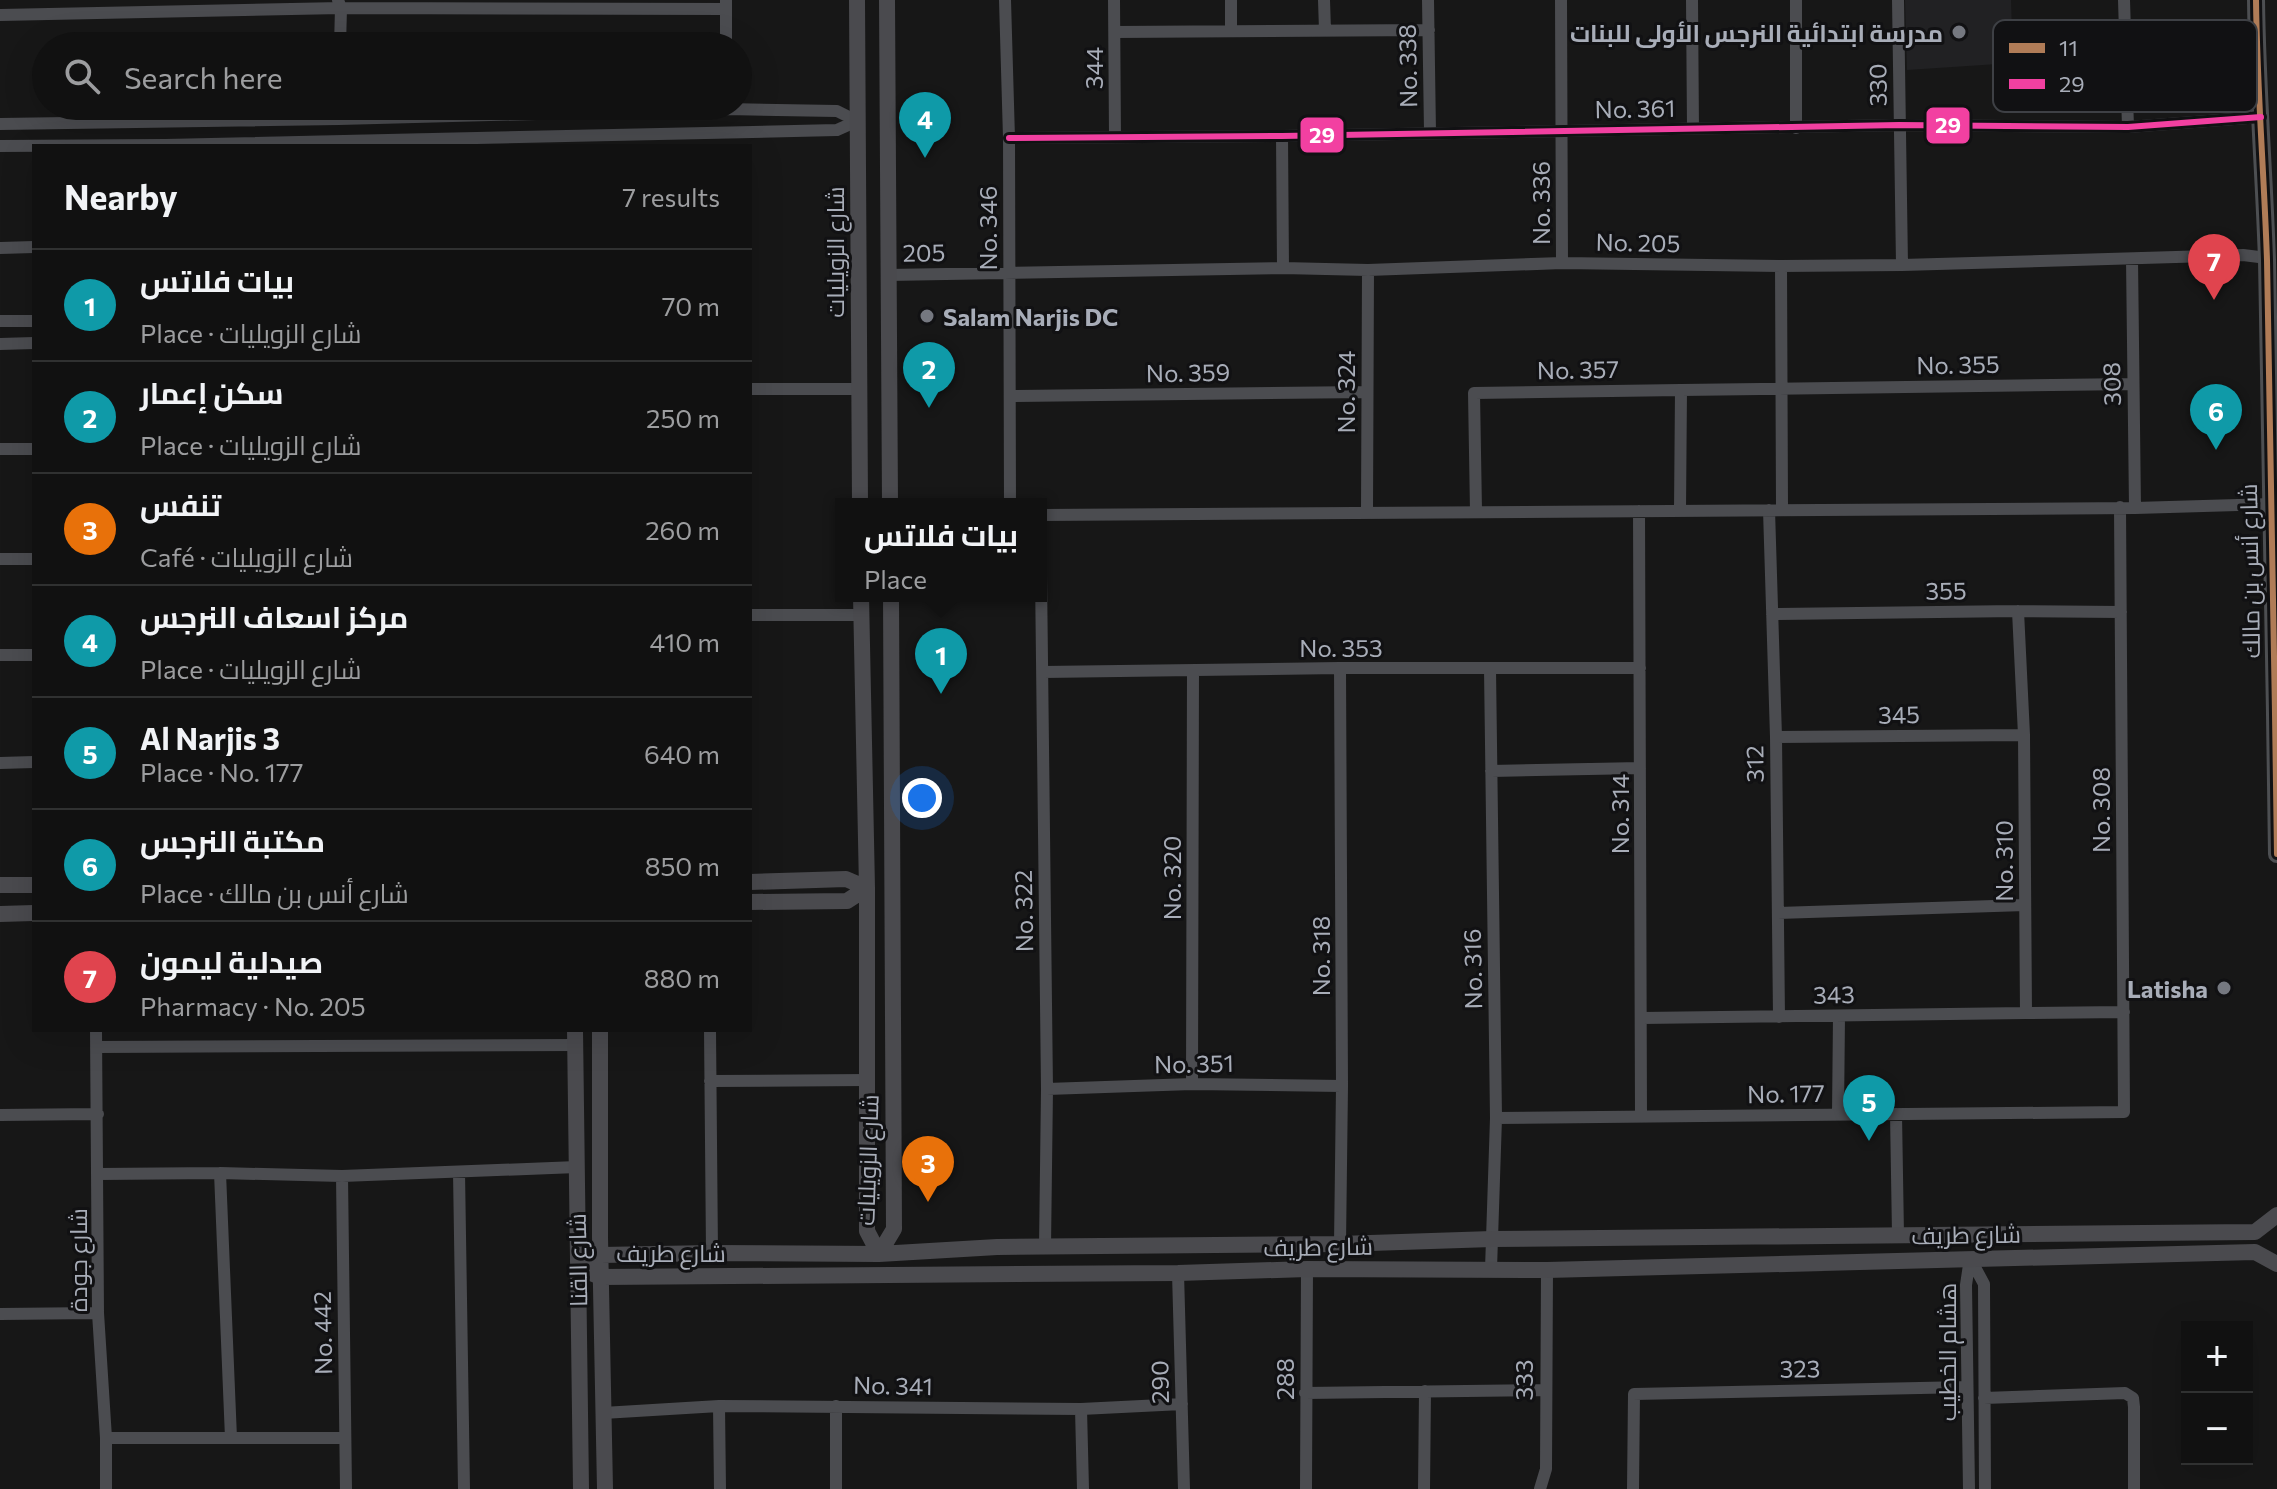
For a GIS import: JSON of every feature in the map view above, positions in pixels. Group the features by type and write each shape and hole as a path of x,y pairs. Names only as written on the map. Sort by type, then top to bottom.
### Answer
{"main road":[{"name":"شارع أنس بن مالك","path":"2257,60 2267,258 2277,854"}],"street":[{"name":"شارع الزويليات","path":"857,0 860,498"},
{"path":"887,0 890,498"},
{"name":"No. 346","path":"1005,0 1009,138 1010,498"},
{"name":"344","path":"1114,0 1115,136"},
{"path":"1231,0 1231,31"},
{"path":"1324,0 1325,30"},
{"name":"No. 338","path":"1428,0 1430,132"},
{"name":"No. 336","path":"1561,0 1562,263"},
{"path":"1692,0 1693,129"},
{"path":"1796,0 1796,128"},
{"name":"330","path":"1898,0 1902,265"},
{"path":"2124,0 2125,20"},
{"path":"339,4 340,32"},
{"path":"0,15 339,4 726,5 726,32"},
{"path":"1115,32 1429,30"},
{"path":"752,108 837,111 857,121"},
{"path":"2128,112 2128,127"},
{"name":"No. 361","path":"1009,138 1899,125 2128,127 2261,117"},
{"path":"0,124 113,120"},
{"path":"299,144 837,130 857,121"},
{"path":"733,131 733,144"},
{"path":"1282,136 1283,268"},
{"path":"0,146 32,145"},
{"path":"0,248 32,247"},
{"name":"No. 205","path":"1009,272 1283,268 1368,270 1562,263 1902,265 2243,255 2267,258"},
{"name":"308","path":"2132,259 2135,508"},
{"name":"312","path":"1779,1017 1772,614 1782,388 1781,266"},
{"name":"No. 324","path":"1367,513 1368,270"},
{"name":"205","path":"888,275 1009,272"},
{"path":"0,321 32,321"},
{"path":"0,344 32,343"},
{"name":"No. 355","path":"1681,390 2133,384"},
{"path":"752,389 859,389"},
{"path":"1680,510 1681,390"},
{"name":"No. 357","path":"1476,511 1474,393 1681,390"},
{"name":"No. 359","path":"1010,396 1367,392"},
{"path":"0,449 32,449"},
{"path":"1047,515 2135,508 2272,504"},
{"name":"No. 308","path":"2120,507 2124,1112"},
{"name":"No. 314","path":"1639,511 1641,1116"},
{"path":"0,559 32,559"},
{"name":"شارع الزويليات","path":"861,602 867,888 867,1231 879,1254"},
{"name":"شارع الزويليات","path":"879,1254 894,1229 891,602"},
{"name":"No. 322","path":"1042,602 1047,1089 1045,1247"},
{"name":"No. 310","path":"2018,611 2024,735 2026,1013"},
{"name":"355","path":"1772,614 2121,612"},
{"path":"752,615 862,615"},
{"path":"0,655 32,655"},
{"name":"No. 318","path":"1340,668 1340,1244"},
{"name":"No. 353","path":"1043,672 1640,668"},
{"name":"No. 316","path":"1490,669 1496,1118 1491,1269"},
{"name":"No. 320","path":"1192,1084 1193,671"},
{"name":"345","path":"1776,737 2024,735"},
{"path":"0,763 32,762"},
{"path":"1491,771 1640,768"},
{"path":"752,882 846,879 867,888"},
{"path":"0,885 32,885"},
{"path":"752,902 847,901 867,888"},
{"path":"1778,913 2025,905"},
{"path":"0,914 32,913"},
{"path":"2026,1013 2124,1012"},
{"name":"343","path":"1642,1018 2026,1013"},
{"path":"1838,1114 1839,1016"},
{"name":"شارع جودة","path":"96,1032 98,1313 106,1489"},
{"name":"شارع القنا","path":"600,1032 605,1489"},
{"path":"710,1032 712,1253"},
{"path":"96,1047 575,1038"},
{"name":"شارع القنا","path":"575,1038 581,1489"},
{"path":"710,1081 867,1080"},
{"name":"No. 351","path":"1047,1089 1192,1084 1342,1086"},
{"name":"No. 177","path":"1496,1118 2124,1112"},
{"path":"0,1115 98,1114"},
{"path":"1896,1114 1898,1235"},
{"path":"99,1174 342,1176 577,1167"},
{"path":"459,1172 464,1489"},
{"path":"220,1173 231,1438"},
{"name":"No. 442","path":"342,1176 346,1489"},
{"name":"شارع طريف","path":"578,1268 601,1255 879,1254 997,1247 1340,1244 1492,1239 2255,1232 2277,1215"},
{"name":"شارع طريف","path":"578,1268 601,1277 1178,1273 1307,1269 1547,1270 2255,1252 2277,1264"},
{"name":"هشام الخطيب","path":"1969,1489 1966,1285 1970,1258"},
{"name":"هشام الخطيب","path":"1970,1258 1984,1284 1985,1489"},
{"name":"288","path":"1306,1489 1307,1269"},
{"name":"333","path":"1540,1489 1546,1469 1547,1270"},
{"name":"290","path":"1178,1273 1184,1489"},
{"path":"0,1314 98,1313"},
{"name":"323","path":"1633,1489 1634,1394 1967,1387"},
{"path":"1305,1393 1545,1390"},
{"path":"1424,1489 1425,1391"},
{"path":"1984,1398 2125,1393 2133,1398 2134,1407 2134,1489"},
{"name":"No. 341","path":"603,1413 719,1406 1081,1409 1182,1404"},
{"path":"719,1406 720,1489"},
{"path":"836,1406 836,1489"},
{"path":"1081,1409 1083,1489"},
{"path":"106,1438 345,1438"}],"shaded area":[{"name":"مدرسة ابتدائية النرجس الأولى للبنات","path":"1905,0 2011,0 2012,20 1993,20 1993,64 1907,70"}],"transit line":[{"name":"11","path":"2256,0 2257,20"},
{"name":"11","path":"2257,32 2267,260 2277,854"},
{"name":"29","path":"1009,138 1899,125 2128,127 2261,117"}],"place":[{"name":"مدرسة ابتدائية النرجس الأولى للبنات","path":"1959,32"},
{"name":"مركز اسعاف النرجس","path":"925,158"},
{"name":"صيدلية ليمون","path":"2214,300"},
{"name":"Salam Narjis DC","path":"927,316"},
{"name":"سكن إعمار","path":"929,408"},
{"name":"مكتبة النرجس","path":"2216,450"},
{"name":"بيات فلاتس","path":"941,694"},
{"name":"Latisha","path":"2224,988"},
{"name":"Al Narjis 3","path":"1869,1141"},
{"name":"تنفس","path":"928,1202"}]}
